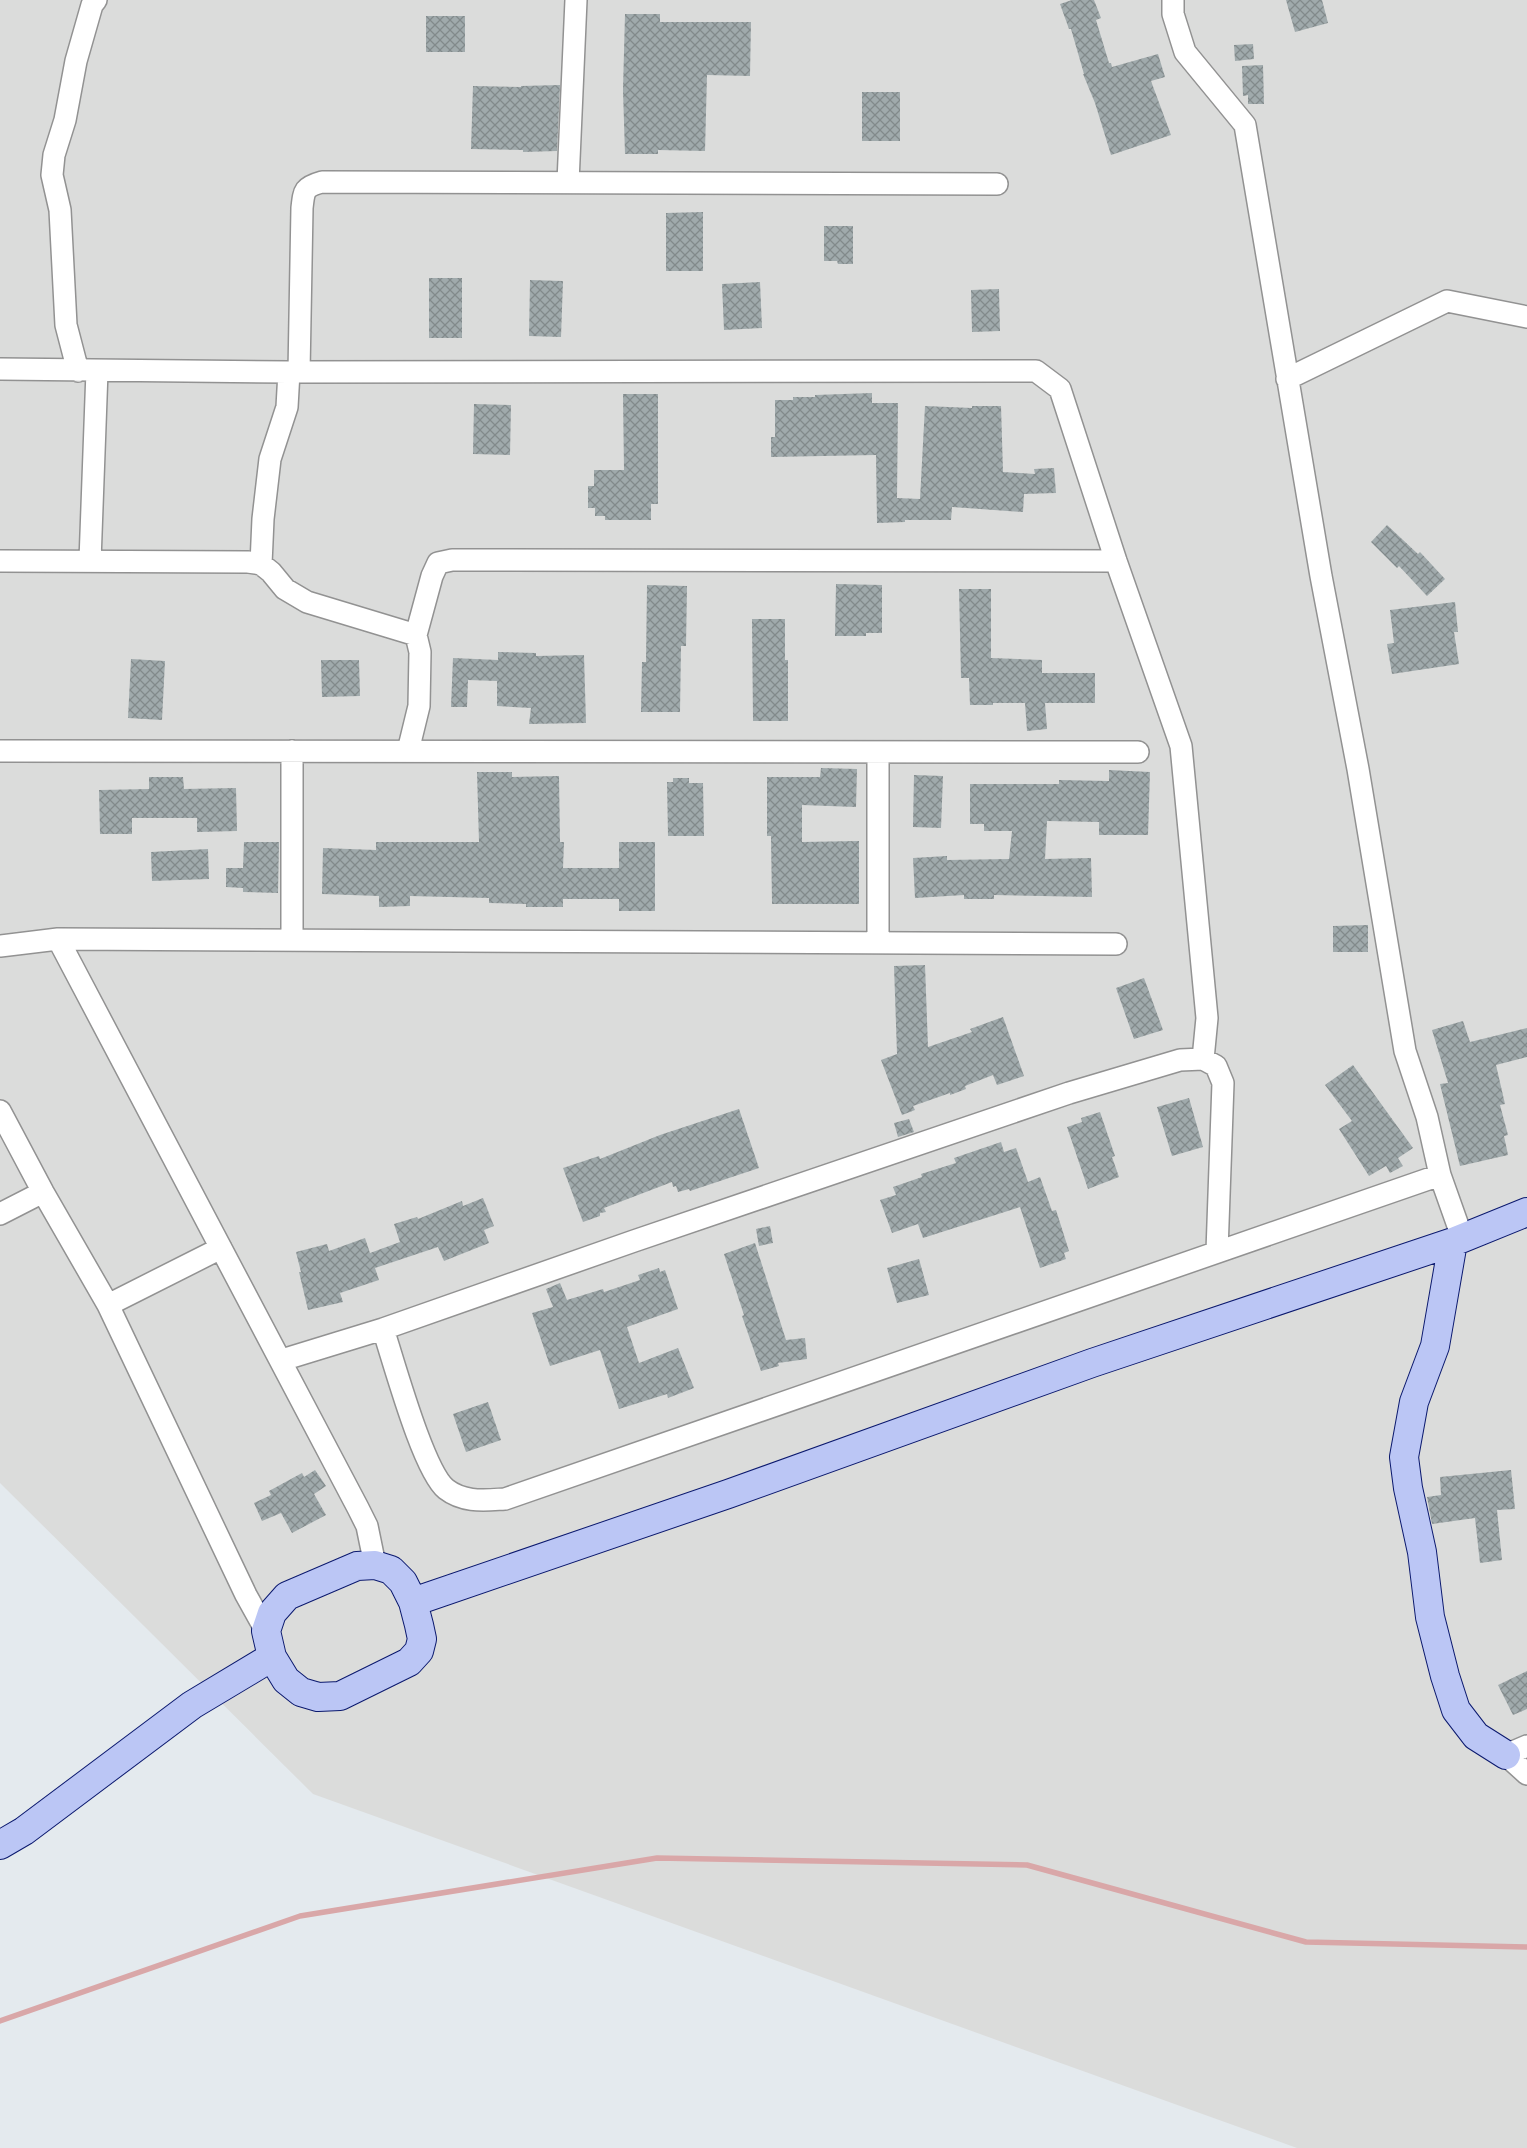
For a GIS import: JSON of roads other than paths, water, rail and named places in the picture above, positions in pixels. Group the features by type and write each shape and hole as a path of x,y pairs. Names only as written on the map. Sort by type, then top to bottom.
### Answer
{"street":[{"path":"90,561 88,371 66,325 60,210 52,175 54,155 64,120 76,60 92,5 96,0"},
{"path":"568,182 576,0"},
{"path":"1173,0 1173,14 1185,52 1245,125 1321,576 1362,798 1405,1051 1427,1117 1457,1239 1435,1346 1414,1402 1404,1457 1408,1488 1422,1552 1430,1617 1456,1710 1476,1736 1517,1751 1527,1774"},
{"path":"261,564 263,519 270,459 287,407 294,372 302,208 304,193 310,185 322,182 996,184"},
{"path":"1287,379 1447,302 1527,317"},
{"path":"0,369 294,372 1036,371 1060,389 1116,561 1181,746 1207,1018 1203,1058"},
{"path":"408,751 418,706 420,652 416,636 432,576 438,563 452,560 1116,561"},
{"path":"0,561 248,562 261,564 271,572 285,589 307,602 416,636"},
{"path":"0,751 1138,752"},
{"path":"292,751 292,940"},
{"path":"878,752 878,943"},
{"path":"58,939 282,1360 367,1526 375,1565"},
{"path":"0,946 58,939 1116,944"},
{"path":"282,1360 384,1328 1070,1093 1180,1060 1203,1058 1216,1066 1223,1083 1217,1251"},
{"path":"0,1112 43,1192 108,1305 246,1595 266,1631 272,1657 286,1680 301,1692 318,1697 340,1696 410,1662 419,1651 422,1639 412,1602 403,1582 391,1570 375,1565 356,1566 287,1596 272,1613 266,1631"},
{"path":"384,1328 427,1462 446,1489 473,1501 505,1499 1440,1175"},
{"path":"0,1214 43,1192"},
{"path":"412,1602 728,1494 1092,1363 1457,1239 1527,1212"},
{"path":"108,1305 221,1248"},
{"path":"0,1845 32,1825 192,1705 272,1657"}],"waterway":[{"path":"0,2021 300,1916 657,1858 1027,1865 1306,1942 1527,1947"}]}
